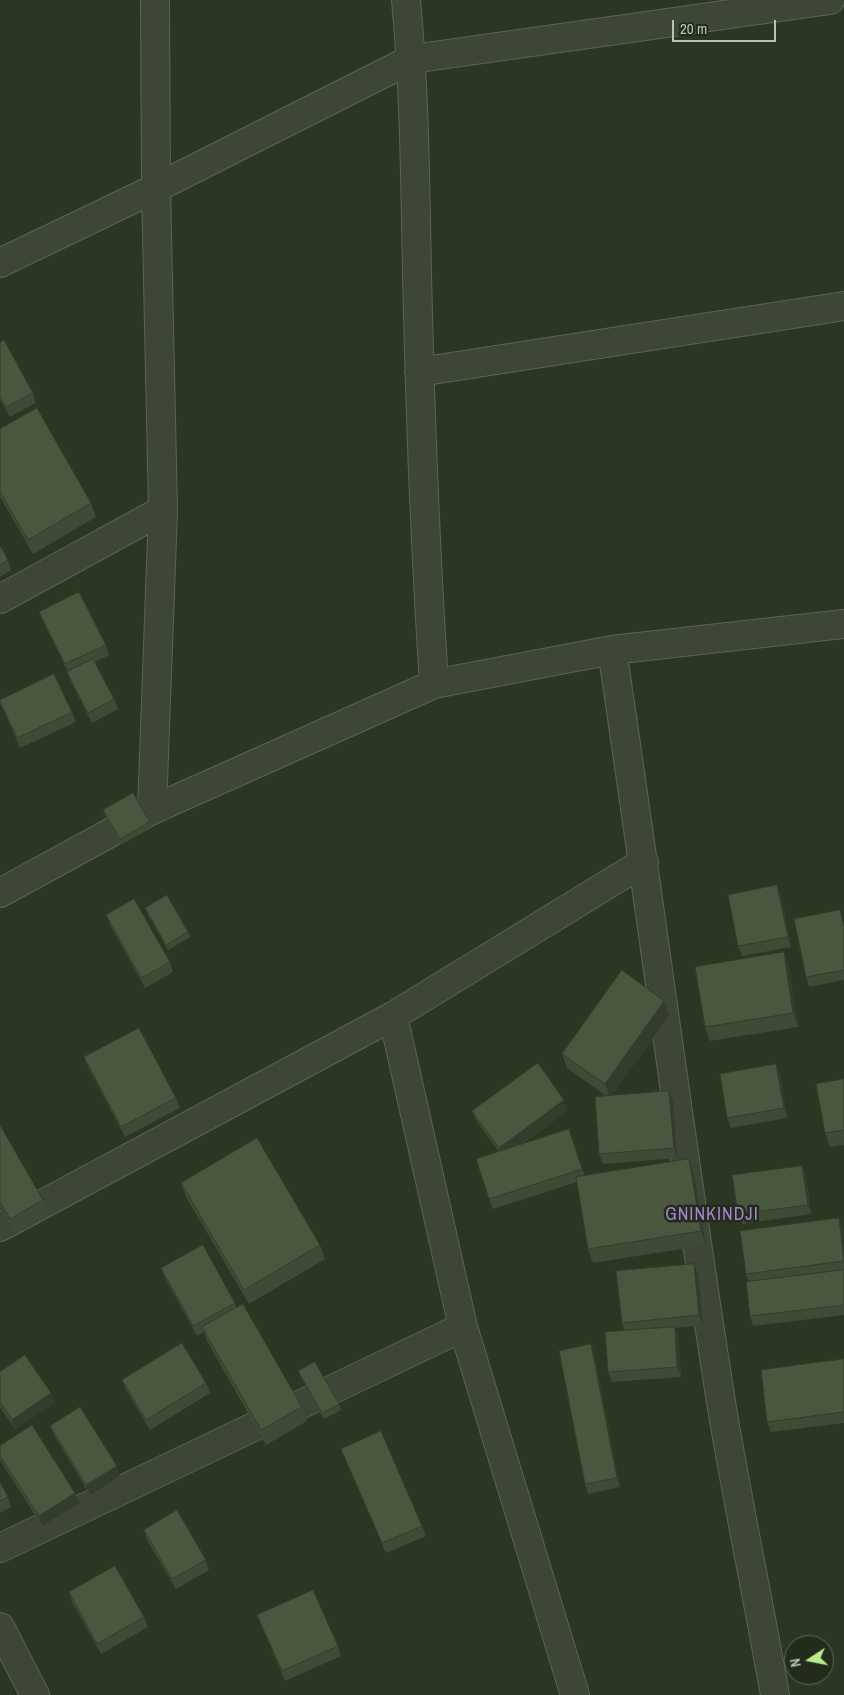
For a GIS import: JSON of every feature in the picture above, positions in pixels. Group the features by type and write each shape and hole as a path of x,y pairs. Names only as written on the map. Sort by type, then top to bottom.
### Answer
{"street":[{"path":"152,810 164,510 156,188 156,0"},
{"path":"406,0 412,59 419,372 427,572 434,684"},
{"path":"0,263 156,188 412,59 830,0"},
{"path":"419,372 844,306"},
{"path":"0,599 164,510"},
{"path":"0,893 152,810 434,684 612,650 844,624"},
{"path":"612,650 644,862 674,1089 723,1409 775,1695"},
{"path":"0,1227 393,1016 644,862"},
{"path":"393,1016 463,1327 575,1695"},
{"path":"0,1548 463,1327"},
{"path":"0,1627 35,1695"}],"building":[{"path":"4,340 33,393 6,407 0,396 0,343"},
{"path":"37,408 91,503 28,540 0,492 0,429"},
{"path":"0,545 8,560 0,565"},
{"path":"79,592 106,645 65,664 39,612"},
{"path":"93,659 114,699 88,713 67,672"},
{"path":"54,674 72,712 17,738 0,700"},
{"path":"133,793 150,822 120,839 103,810"},
{"path":"777,885 788,937 738,946 728,895"},
{"path":"167,895 188,932 166,945 145,908"},
{"path":"134,899 170,962 141,978 106,915"},
{"path":"840,910 844,927 844,970 806,977 794,919"},
{"path":"784,952 793,1013 705,1027 695,967"},
{"path":"622,970 664,1001 605,1084 562,1054"},
{"path":"139,1028 176,1098 121,1127 84,1057"},
{"path":"538,1063 564,1100 499,1148 472,1111"},
{"path":"776,1064 784,1108 727,1118 720,1074"},
{"path":"844,1079 844,1130 825,1133 816,1084"},
{"path":"669,1091 674,1148 599,1154 595,1097"},
{"path":"0,1125 43,1200 10,1219 0,1202"},
{"path":"569,1129 582,1169 489,1199 476,1159"},
{"path":"257,1138 320,1245 244,1290 181,1183"},
{"path":"689,1159 701,1231 588,1249 576,1177"},
{"path":"802,1166 808,1205 738,1214 732,1175"},
{"path":"839,1218 844,1261 746,1274 740,1231"},
{"path":"203,1245 235,1303 193,1326 161,1268"},
{"path":"694,1264 699,1315 622,1323 616,1271"},
{"path":"844,1270 844,1305 750,1316 746,1282"},
{"path":"243,1304 302,1407 261,1430 202,1327"},
{"path":"675,1327 677,1367 608,1372 605,1332"},
{"path":"182,1343 206,1383 146,1420 122,1380"},
{"path":"591,1344 617,1478 585,1484 559,1351"},
{"path":"25,1355 51,1393 12,1420 0,1402 0,1372"},
{"path":"844,1359 844,1412 767,1422 761,1370"},
{"path":"315,1362 339,1404 322,1413 298,1371"},
{"path":"80,1407 117,1466 86,1485 50,1426"},
{"path":"32,1425 75,1493 39,1516 0,1456 0,1446"},
{"path":"381,1431 422,1526 382,1543 341,1449"},
{"path":"0,1482 8,1497 0,1501"},
{"path":"177,1510 206,1560 172,1579 144,1530"},
{"path":"115,1566 144,1617 97,1644 69,1592"},
{"path":"313,1590 338,1646 282,1671 257,1615"}],"district":[{"name":"GNINKINDJI","path":"712,1215"}]}
